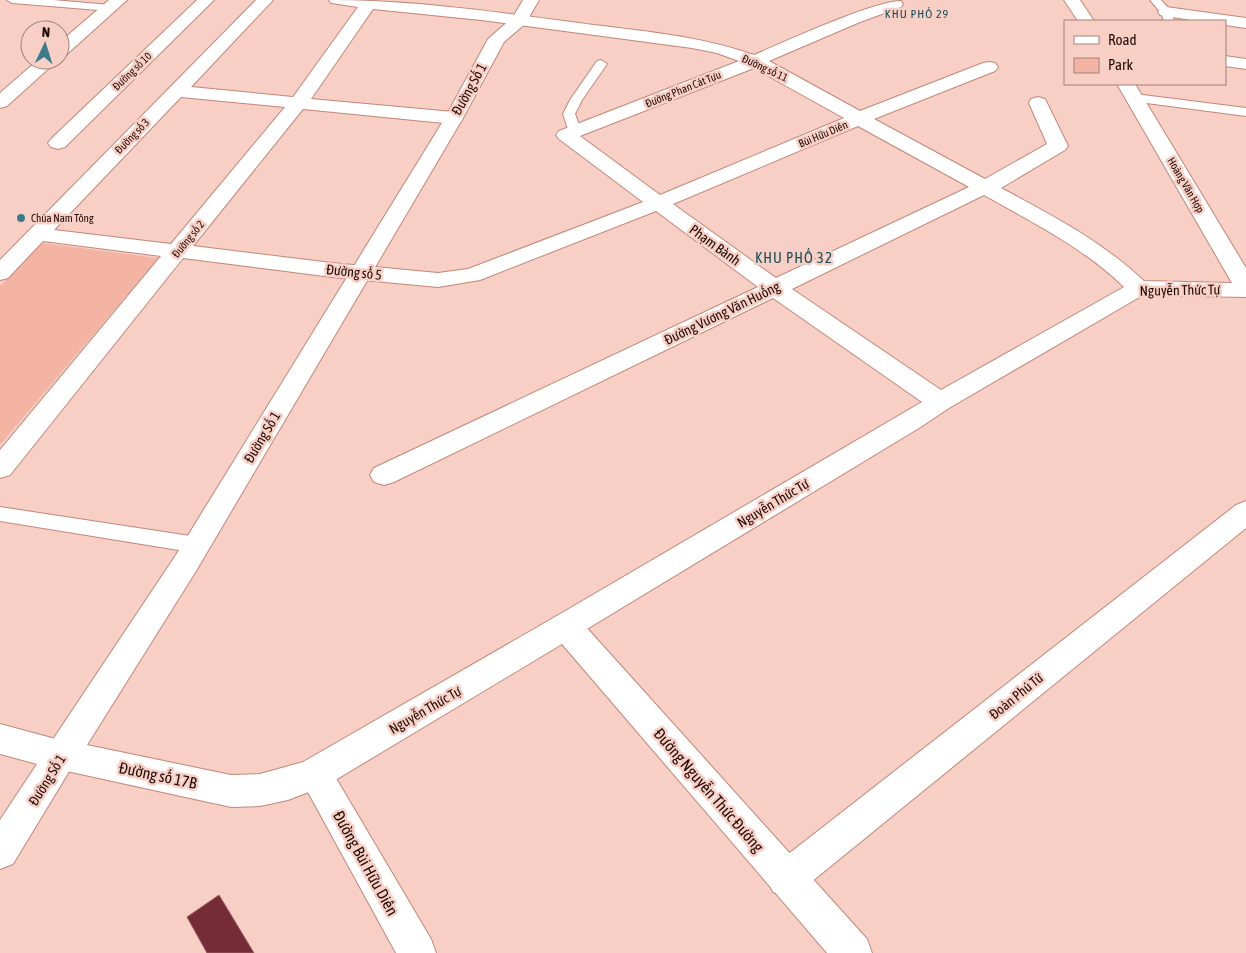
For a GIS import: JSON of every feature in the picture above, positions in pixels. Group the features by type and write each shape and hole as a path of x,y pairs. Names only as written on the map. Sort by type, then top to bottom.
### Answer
{"street":[{"name":"Đường số 10","path":"58,143 206,0"},
{"name":"Đường số 3","path":"0,273 265,0"},
{"name":"Đường số 11","path":"337,0 370,2 519,20 692,43 755,61 1077,238 1114,265 1138,288"},
{"name":"Đường Số 1","path":"0,852 197,545 454,118 497,39 519,20 531,0"},
{"path":"1072,0 1085,20"},
{"name":"Đường số 2","path":"0,468 299,102 370,2"},
{"path":"70,42 115,4"},
{"name":"Đường Phan Cát Tựu","path":"571,134 755,61 854,18 895,4"},
{"path":"1163,11 1225,20"},
{"path":"1226,20 1246,23"},
{"path":"1226,61 1246,64"},
{"name":"Bùi Hữu Diên","path":"657,204 861,118 990,67"},
{"path":"0,102 37,70"},
{"path":"176,91 454,118"},
{"name":"Hoàng Văn Hợp","path":"1130,91 1246,289"},
{"name":"Đường Vương Văn Huống","path":"384,475 986,187 1058,146 1038,103"},
{"name":"Phạm Bành","path":"571,134 657,204 940,402"},
{"name":"Đường số 5","path":"42,231 45,235 178,252 438,280 472,275 657,204"},
{"name":"Nguyễn Thức Tự","path":"315,774 910,422 940,402 1138,288 1246,289"},
{"name":"Đoàn Phú Tứ","path":"786,880 1246,512"},
{"name":"Đường Nguyễn Thức Đường","path":"566,626 786,880 852,953"},
{"name":"Đường số 17B","path":"0,739 62,755 230,791 260,790 288,784 315,774"},
{"name":"Đường Bùi Hữu Diên","path":"315,774 416,953"}],"lane":[{"path":"12,0 115,4"},
{"path":"571,134 569,114 576,100 601,64"},
{"path":"1130,91 1246,112"},
{"path":"0,514 197,545"}],"green space":[{"path":"42,243 158,258 0,445 0,286"}],"building":[{"path":"219,895 254,953 207,953 187,917"}],"place":[{"name":"Chùa Nam Tông","path":"21,218"}],"district":[{"name":"KHU PHỐ 29","path":"917,14"},
{"name":"KHU PHỐ 32","path":"794,257"}]}
